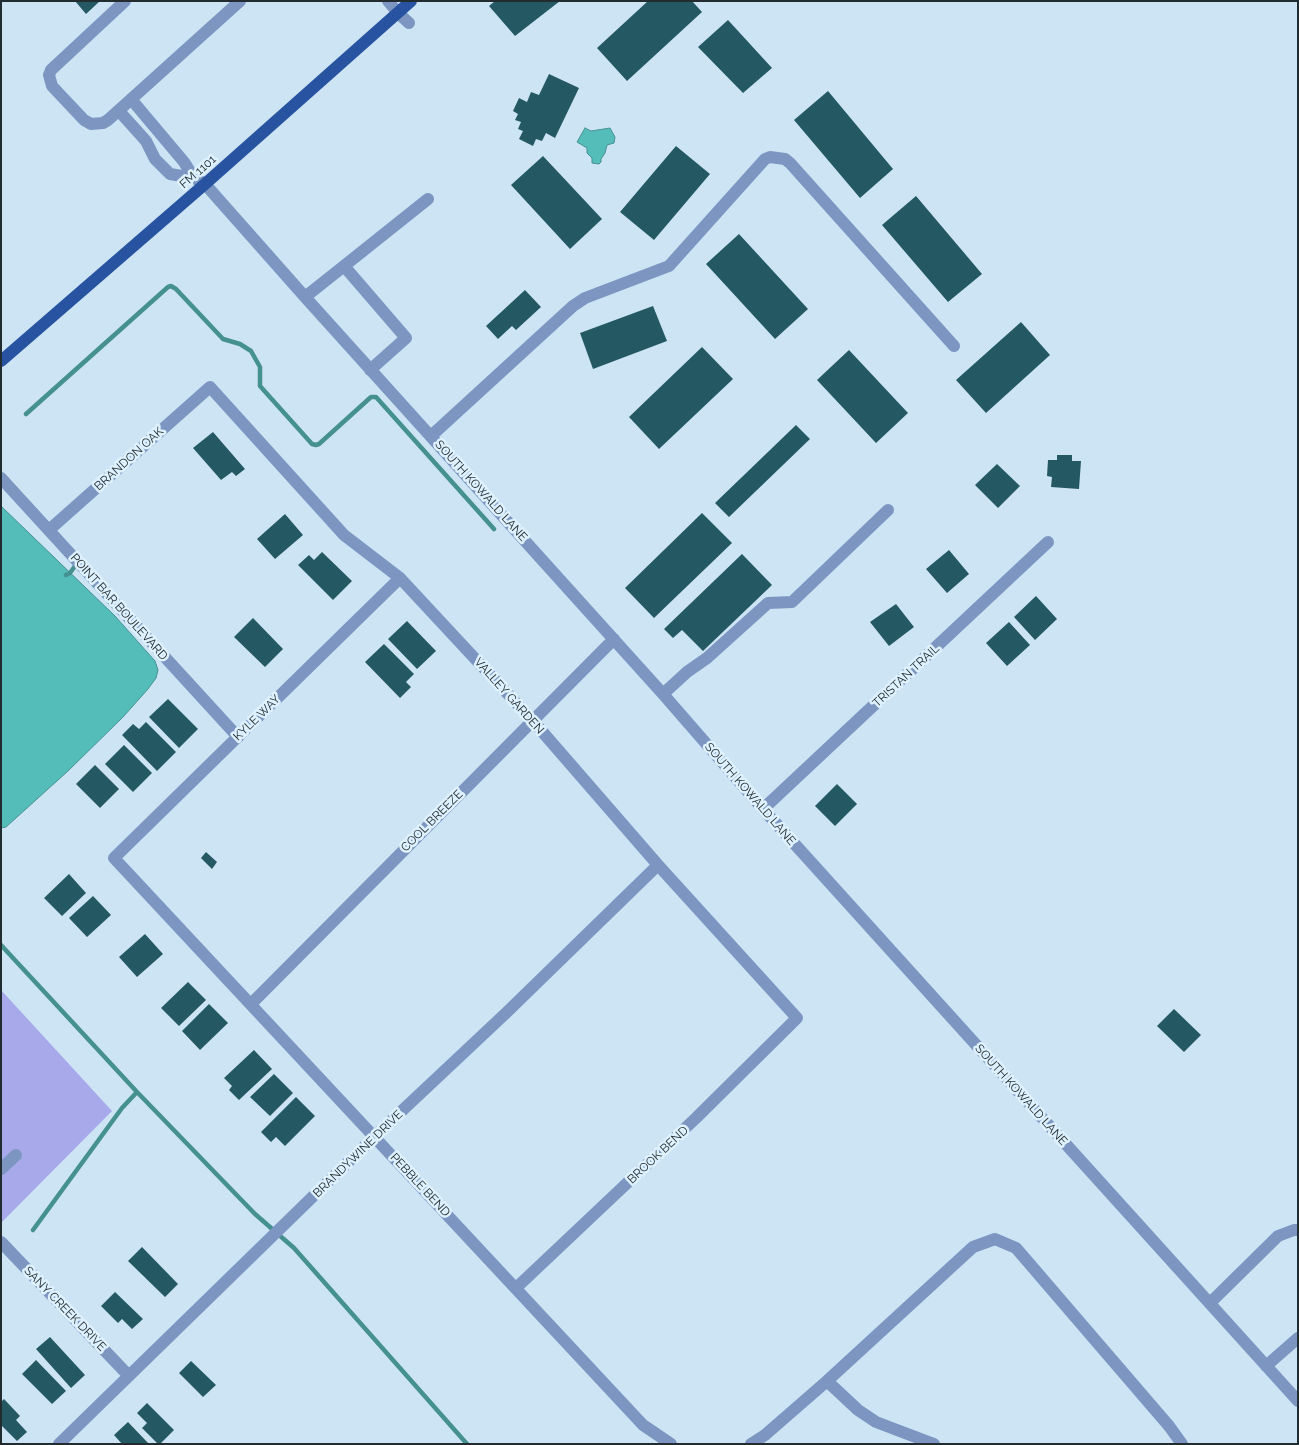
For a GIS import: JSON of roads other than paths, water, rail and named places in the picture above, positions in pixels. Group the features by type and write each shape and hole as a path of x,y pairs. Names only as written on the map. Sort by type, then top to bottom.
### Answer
{"main road":[{"name":"FM 1101","path":"1,361 205,184 411,1"}],"street":[{"path":"125,1 54,65 49,75 52,86 84,120 91,124 103,123 119,111 240,1"},
{"path":"388,1 409,23"},
{"path":"131,99 184,162 194,178"},
{"path":"119,111 146,141 155,158 170,174 194,178"},
{"path":"431,436 579,302 669,266 765,159 770,157 785,159 790,163 954,346"},
{"name":"SOUTH KOWALD LANE","path":"194,178 205,184 370,370 614,639 763,809 1298,1400"},
{"path":"305,297 428,199"},
{"path":"344,266 406,338 370,370"},
{"name":"BRANDON OAK","path":"49,530 210,387"},
{"name":"VALLEY GARDEN","path":"210,387 344,535 400,578 532,721 658,865 797,1018"},
{"name":"POINT BAR BOULEVARD","path":"1,478 238,737"},
{"path":"663,694 687,672 707,658 768,603 792,602 888,510"},
{"name":"TRISTAN TRAIL","path":"763,809 1048,542"},
{"name":"KYLE WAY","path":"114,858 400,578"},
{"name":"COOL BREEZE","path":"251,1004 614,639"},
{"name":"PEBBLE BEND","path":"114,858 644,1426 671,1444"},
{"name":"BRANDYWINE DRIVE","path":"59,1444 374,1137 506,1013 658,865"},
{"name":"BROOK BEND","path":"516,1288 696,1118 797,1018"},
{"path":"1,1169 16,1155"},
{"path":"1210,1303 1278,1236 1298,1230"},
{"path":"752,1444 827,1381 973,1247 995,1239 1016,1248 1169,1426 1182,1444"},
{"name":"SANY CREEK DRIVE","path":"1,1242 129,1376"},
{"path":"1266,1366 1298,1338"},
{"path":"827,1381 858,1410 876,1422 934,1444"}],"waterway":[{"path":"26,414 171,286 223,339 240,344 251,351 260,367 260,386 312,444 319,444 371,397 376,397 494,529"},
{"path":"66,575 75,566"},
{"path":"1,945 137,1092 255,1214 294,1248 467,1444"},
{"path":"33,1230 122,1108 137,1092"}]}
